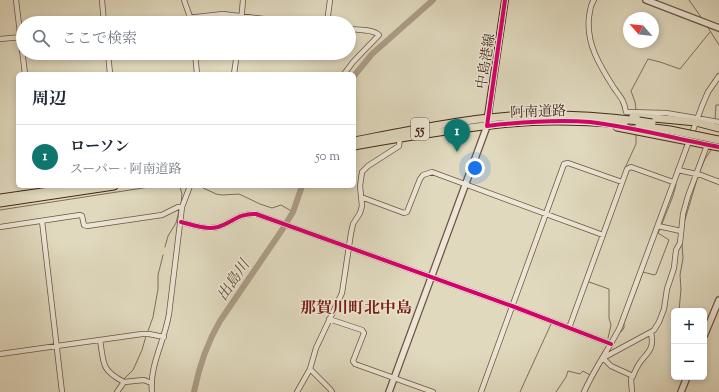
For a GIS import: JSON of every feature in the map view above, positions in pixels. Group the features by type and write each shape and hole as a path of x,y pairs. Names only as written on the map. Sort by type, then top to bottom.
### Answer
{"highway":[{"name":"阿南道路","path":"356,146 513,116 590,119 669,125 719,135"},
{"name":"55","path":"590,119 634,116 684,118 717,123"},
{"name":"55","path":"590,119 719,147"},
{"name":"阿南道路","path":"356,141 487,122"},
{"name":"阿南道路","path":"639,123 719,140"},
{"path":"0,198 70,188"},
{"path":"0,203 101,188"}],"main road":[{"name":"中島港線","path":"487,122 505,0"}],"street":[{"path":"16,0 19,16"},
{"path":"102,0 103,16"},
{"path":"184,0 192,16"},
{"path":"241,16 243,0"},
{"path":"328,16 330,0"},
{"path":"594,0 588,25 592,49 615,90 623,99 626,112 666,113 684,118"},
{"path":"646,0 719,28"},
{"path":"202,16 223,14 235,16"},
{"path":"356,30 372,32 379,35 356,59"},
{"path":"0,40 16,38"},
{"path":"24,60 25,72"},
{"path":"109,60 110,72"},
{"path":"196,60 197,72"},
{"path":"234,72 236,60"},
{"path":"346,72 355,60"},
{"path":"584,392 620,327 660,226 673,182 679,171 708,92 719,76"},
{"path":"389,392 487,122"},
{"path":"297,392 310,369 316,348 342,293 345,264 353,224 360,213 362,206 362,172 399,146 400,138"},
{"path":"603,358 651,332 659,322 664,309 667,289 674,268 676,250 680,243 688,196 699,174 706,148"},
{"path":"481,392 564,164 568,163 621,182"},
{"path":"569,328 627,169 631,167 673,182"},
{"path":"679,171 699,174 719,182"},
{"path":"361,197 404,213 407,212 420,179 423,175 432,172 602,235"},
{"path":"152,392 152,372 170,314 182,207 189,188"},
{"path":"0,227 80,215 82,216 84,226 87,226 162,215 178,207 182,207"},
{"path":"181,222 213,228 220,226 240,215 248,213 256,214 294,226 611,344"},
{"path":"42,221 62,392"},
{"path":"660,226 681,231"},
{"path":"707,329 719,300"},
{"path":"329,319 362,330 364,333 353,361 355,364 433,392"},
{"path":"632,392 631,379 641,361 649,354 652,340 651,332"},
{"path":"0,354 149,334 164,337"},
{"path":"100,340 104,366 107,370 124,382 144,380 151,383"},
{"path":"603,358 611,366 633,376"},
{"path":"310,369 332,392"},
{"path":"681,392 686,380"},
{"path":"117,392 124,382"}],"waterway":[{"name":"出島川","path":"356,74 372,54 433,0"},
{"path":"689,0 701,17"},
{"path":"707,26 719,45"},
{"path":"636,110 631,91 648,59 680,69 710,32"},
{"path":"715,120 716,105 719,105"},
{"path":"625,168 636,144 636,134"},
{"path":"682,154 685,144"},
{"path":"699,173 711,150"},
{"path":"684,223 698,176"},
{"path":"662,224 676,184"},
{"path":"0,210 143,188"},
{"path":"180,188 182,194 181,205"},
{"path":"203,188 216,194 239,194 272,208 281,205 293,212"},
{"name":"出島川","path":"194,392 198,373 215,329 282,230 293,212 301,188"},
{"path":"165,247 168,236 176,223 179,211"},
{"path":"621,332 624,328 624,323 643,272 654,275 656,274 669,240 658,233 660,229"},
{"path":"679,308 681,289 680,275 683,258 682,244"},
{"path":"148,331 153,317 158,289 158,275 163,255"},
{"path":"589,282 609,289 609,318 611,325 608,338"},
{"path":"520,392 551,324"},
{"path":"123,380 133,370 142,350 146,336"},
{"path":"556,392 566,377 568,371 580,374 583,371 590,375"}],"cycle path":[{"path":"505,0 487,126 538,121 590,122 639,130 719,147"},
{"path":"181,222 200,227 213,228 223,225 240,216 256,214 512,306 611,344"}],"place":[{"name":"ローソン","path":"457,152"}],"district":[{"name":"那賀川町北中島","path":"356,307"}]}
